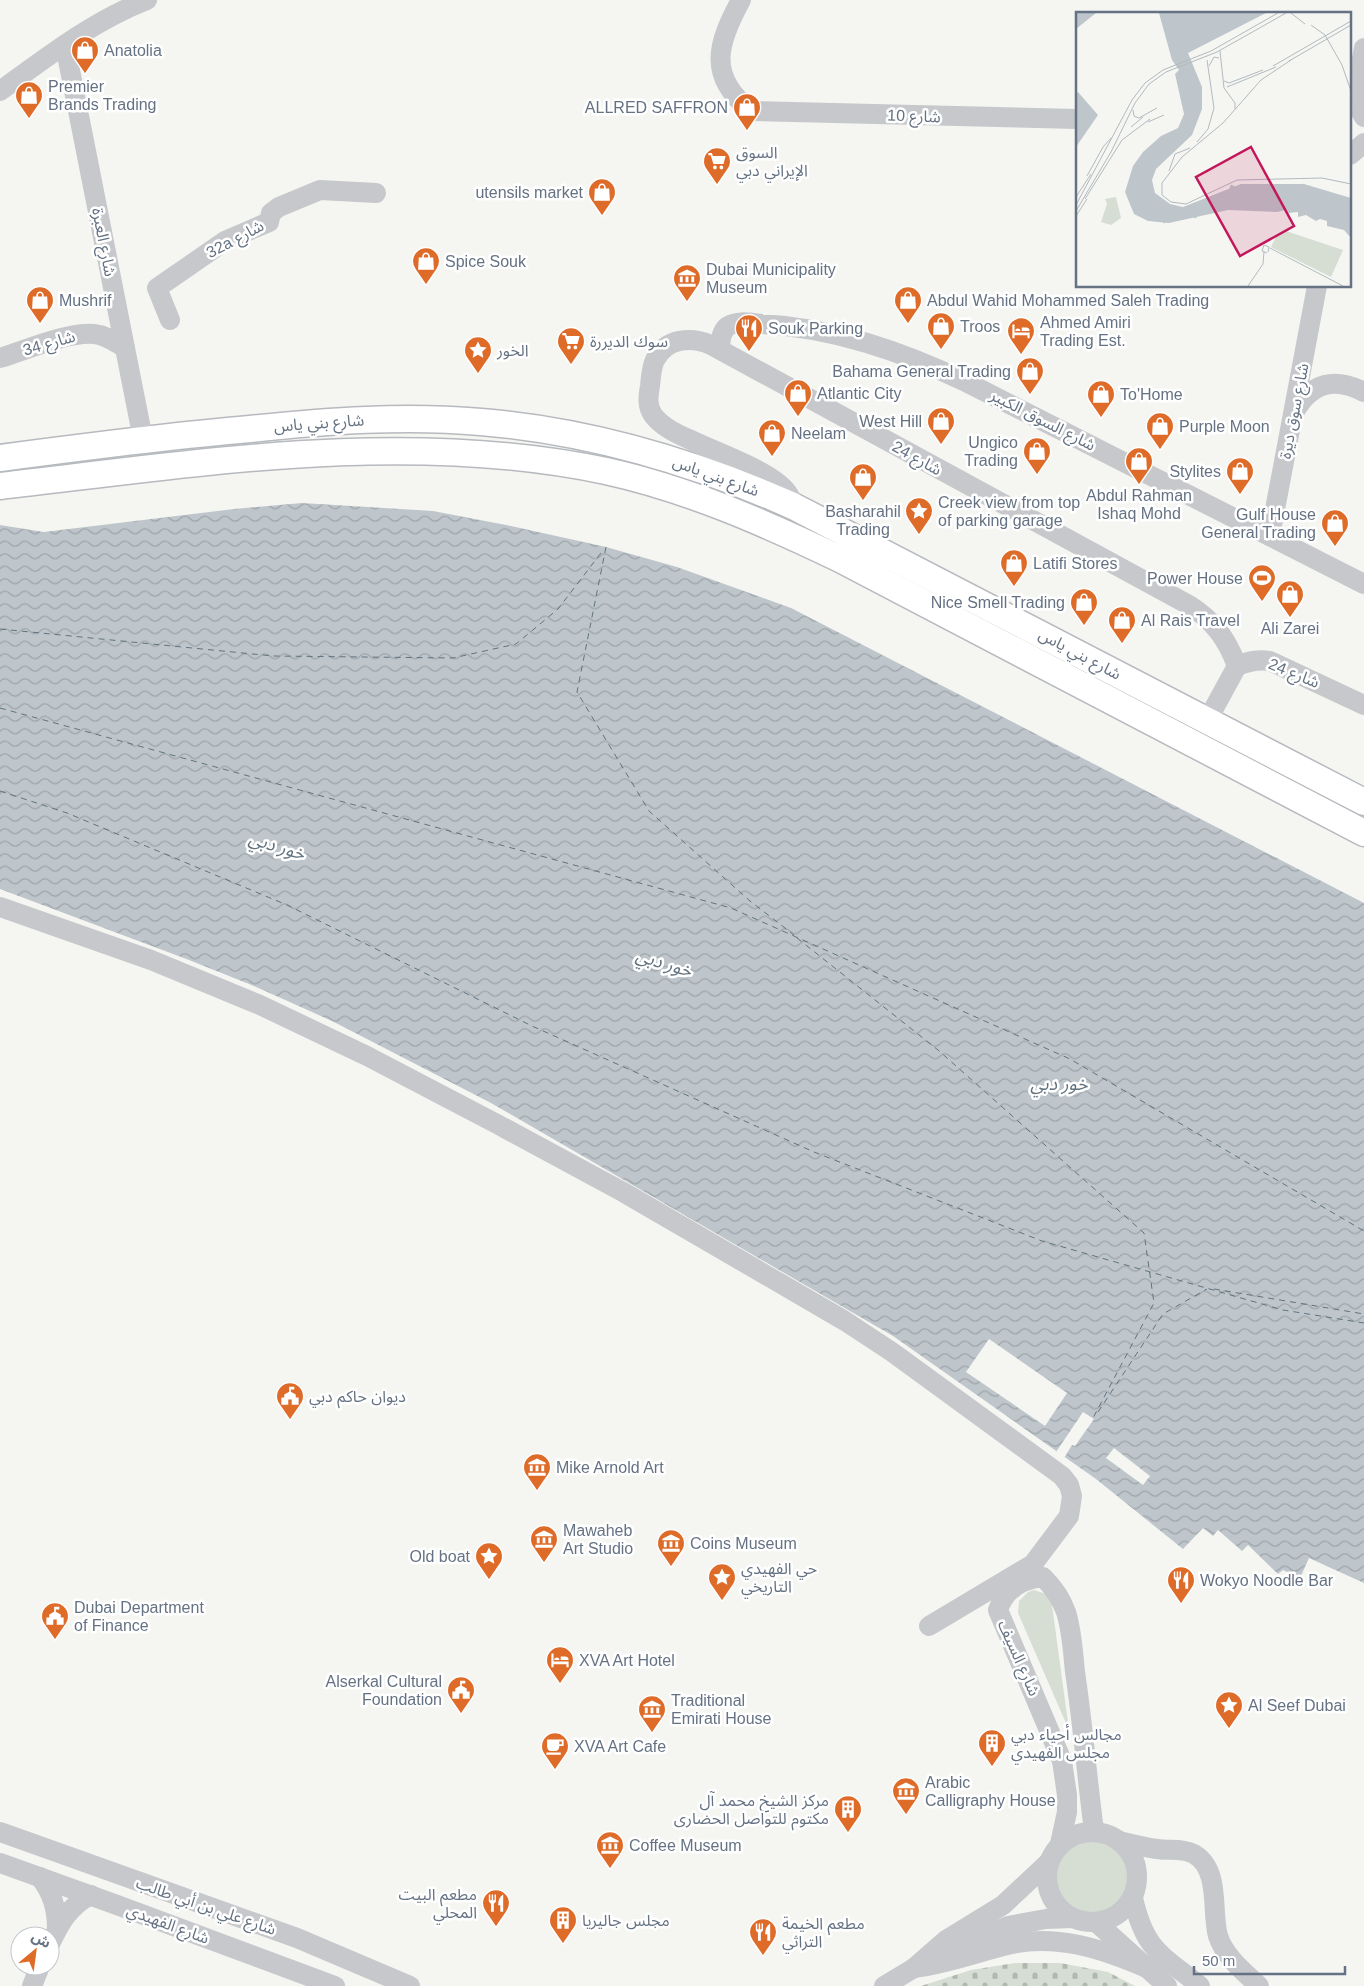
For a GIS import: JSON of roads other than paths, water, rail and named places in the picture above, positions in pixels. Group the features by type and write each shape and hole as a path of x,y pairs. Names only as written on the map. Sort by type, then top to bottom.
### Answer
{"main road":[{"name":"شارع بني ياس","path":"0,458 143,439 328,421 422,418 484,422 576,435 633,448 714,473 793,506 1364,802"},
{"path":"462,452 471,447 491,443 572,455 581,451 583,447 583,442 576,435"},
{"name":"شارع بني ياس","path":"0,486 325,452 406,450 462,452 518,458 607,472 670,489 757,520 840,559 1364,832"},
{"path":"694,497 679,484 681,476 689,471 714,473"}],"street":[{"path":"0,91 92,26 122,10 147,0"},
{"name":"شارع 10","path":"741,0 726,33 721,49 720,67 726,85 736,100 751,112 1076,119"},
{"name":"شارع العبرة","path":"65,45 143,439"},
{"path":"1364,48 1353,95 1364,117"},
{"path":"1352,153 1364,143"},
{"name":"32a شارع","path":"170,320 157,288 225,241 269,222 271,213 320,190 376,193"},
{"name":"شارع سوق ديرة","path":"1270,536 1317,288"},
{"name":"شارع السوق الكبير","path":"720,350 720,342 726,327 734,323 744,323 780,325 820,331 876,345 922,361 1364,584"},
{"name":"شارع 34","path":"0,358 79,334 96,334 111,339 125,348"},
{"name":"شارع 24","path":"793,506 788,492 769,476 674,432 654,417 649,408 648,400 652,371 655,360 665,348 680,340 690,339 701,341 720,350 1189,605 1214,624 1228,644 1237,666 1259,659 1270,661 1364,705"},
{"path":"1294,412 1302,398 1314,388 1330,384 1345,384 1364,392"},
{"path":"1207,721 1237,666"},
{"path":"0,907 151,960 260,1005 366,1056 496,1124 632,1197 845,1321 892,1352 1062,1476 1069,1485 1072,1496 1070,1516 1033,1564 929,1626"},
{"name":"شارع السيف","path":"1060,1844 1067,1812 1067,1795 1062,1761 998,1610 1001,1600 1008,1592 1015,1586 1033,1578 1043,1577 1052,1587 1061,1601 1068,1620 1082,1721 1085,1764 1094,1832"},
{"name":"شارع علي بن أبي طالب","path":"0,1832 297,1938 410,1986"},
{"path":"914,1968 946,1940 1003,1905 1049,1862 1060,1844 1070,1837 1081,1833 1094,1832 1105,1834 1127,1847 1137,1870 1135,1891 1140,1924 1145,1936 1153,1948 1166,1960 1200,1986"},
{"path":"1119,1841 1144,1847 1182,1850 1194,1854 1204,1862 1210,1874 1216,1926 1223,1946 1236,1964 1259,1986"},
{"path":"1049,1862 1046,1880 1048,1892 1054,1903 1062,1912 1072,1918 1084,1923 1097,1923 1116,1916 1124,1910 1135,1891 1141,1875 1153,1860 1169,1850"},
{"name":"شارع الفهيدي","path":"0,1863 335,1986"},
{"path":"40,1877 54,1901 54,1926"},
{"path":"60,1926 68,1912 91,1895"},
{"path":"884,1986 914,1968 1008,1926 1046,1919 1072,1918"},
{"path":"1097,1923 1166,1986"},
{"path":"914,1968 938,1965 1029,1941 1056,1941 1115,1954 1149,1969"}],"water":[{"name":"خور دبي","path":"302,503 433,511 511,526 606,547 677,567 791,608 1364,903 1364,1583 1309,1558 1300,1578 1283,1570 1278,1574 1248,1545 1242,1551 1218,1530 1213,1536 1203,1528 1183,1549 1096,1479 893,1336 491,1103 332,1021 254,986 0,889 0,525 44,532 234,509"}],"place":[{"name":"Anatolia","path":"85,74"},
{"name":"Premier Brands Trading","path":"29,119"},
{"name":"ALLRED SAFFRON","path":"747,131"},
{"name":"السوق الإيراني دبي","path":"717,185"},
{"name":"utensils market","path":"602,216"},
{"name":"Spice Souk","path":"426,285"},
{"name":"Dubai Municipality Museum","path":"687,302"},
{"name":"Mushrif","path":"40,324"},
{"name":"Abdul Wahid Mohammed Saleh Trading","path":"908,324"},
{"name":"Troos","path":"941,350"},
{"name":"Souk Parking","path":"749,352"},
{"name":"Ahmed Amiri Trading Est.","path":"1021,355"},
{"name":"سوك الديررة","path":"571,365"},
{"name":"الخور","path":"478,374"},
{"name":"Bahama General Trading","path":"1030,395"},
{"name":"Atlantic City","path":"798,417"},
{"name":"To'Home","path":"1101,418"},
{"name":"West Hill","path":"941,445"},
{"name":"Purple Moon","path":"1160,450"},
{"name":"Neelam","path":"772,457"},
{"name":"Ungico Trading","path":"1037,475"},
{"name":"Abdul Rahman Ishaq Mohd","path":"1139,485"},
{"name":"Stylites","path":"1240,495"},
{"name":"Basharahil Trading","path":"863,501"},
{"name":"Creek view from top of parking garage","path":"919,535"},
{"name":"Gulf House General Trading","path":"1335,547"},
{"name":"Latifi Stores","path":"1014,587"},
{"name":"Power House","path":"1262,602"},
{"name":"Ali Zarei","path":"1290,618"},
{"name":"Nice Smell Trading","path":"1084,626"},
{"name":"Al Rais Travel","path":"1122,644"},
{"name":"ديوان حاكم دبي","path":"290,1420"},
{"name":"Mike Arnold Art","path":"537,1491"},
{"name":"Mawaheb Art Studio","path":"544,1563"},
{"name":"Coins Museum","path":"671,1567"},
{"name":"Old boat","path":"489,1580"},
{"name":"حي الفهيدي التاريخي","path":"722,1601"},
{"name":"Wokyo Noodle Bar","path":"1181,1604"},
{"name":"Dubai Department of Finance","path":"55,1640"},
{"name":"XVA Art Hotel","path":"560,1684"},
{"name":"Alserkal Cultural Foundation","path":"461,1714"},
{"name":"Al Seef Dubai","path":"1229,1729"},
{"name":"Traditional Emirati House","path":"652,1733"},
{"name":"مجالس أحياء دبي مجلس الفهيدي","path":"992,1767"},
{"name":"XVA Art Cafe","path":"555,1770"},
{"name":"Arabic Calligraphy House","path":"906,1815"},
{"name":"مركز الشيخ محمد آل مكتوم للتواصل الحضارى","path":"848,1833"},
{"name":"Coffee Museum","path":"610,1869"},
{"name":"مطعم البيت المحلي","path":"496,1927"},
{"name":"مجلس جاليريا","path":"563,1944"},
{"name":"مطعم الخيمة التراثي","path":"763,1956"}]}
